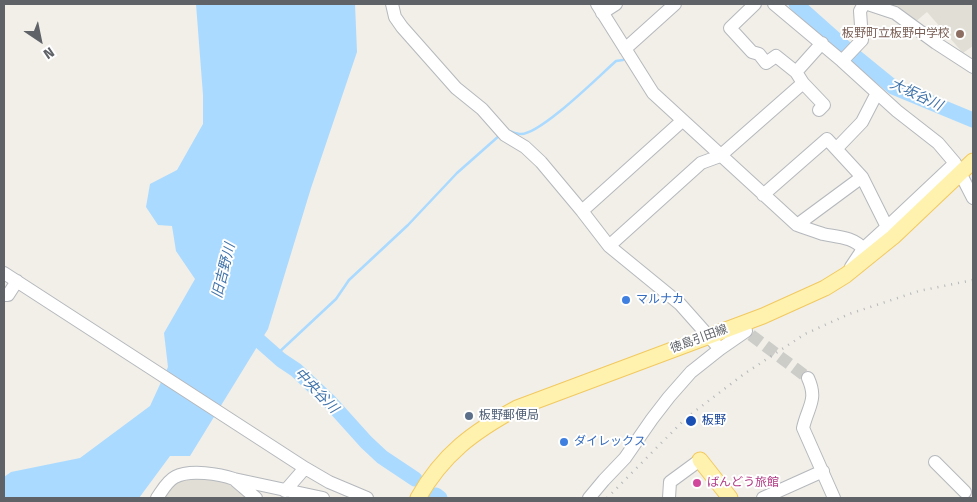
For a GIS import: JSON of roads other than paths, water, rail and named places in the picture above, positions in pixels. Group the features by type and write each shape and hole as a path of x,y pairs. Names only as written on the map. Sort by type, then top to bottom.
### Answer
{"main road":[{"name":"徳島引田線","path":"418,498 428,480 442,462 465,440 494,420 517,408 763,316 825,288 846,275 893,237 963,173 973,161"},
{"path":"700,460 730,498"}],"street":[{"path":"392,4 395,17 408,35 456,88 482,109 503,133 540,162 609,246 680,304 720,349"},
{"path":"616,4 600,8 653,93 797,225 823,234 848,238 863,249"},
{"path":"625,49 675,4"},
{"path":"755,4 730,28 752,52 759,54 766,64 776,56 799,77 824,105 819,110"},
{"path":"774,4 843,60 877,93 938,143 963,173 973,198"},
{"path":"843,60 862,40 860,10 864,4"},
{"path":"868,4 895,13 973,67"},
{"path":"609,246 701,164 720,156 799,77 822,43"},
{"path":"836,149 862,122 877,93"},
{"path":"582,211 682,121"},
{"path":"763,195 827,139 862,177 887,227"},
{"path":"846,275 863,249 887,227 963,173"},
{"path":"797,225 862,177"},
{"path":"4,273 240,424 304,468 367,498"},
{"path":"4,295 8,295 20,283"},
{"path":"589,498 625,458 652,419 691,372 720,349 748,333 763,316"},
{"path":"808,378 813,392 812,404 803,428 834,498"},
{"path":"669,498 670,482 700,460"},
{"path":"935,462 966,492"},
{"path":"285,491 304,468"},
{"path":"763,498 823,471"},
{"path":"157,498 167,484 178,476 194,473 224,475 285,491 324,498"},
{"path":"234,479 256,498"}],"water":[{"name":"旧吉野川","path":"196,4 355,4 357,52 311,188 268,329 190,456 170,456 139,498 4,498 4,477 11,472 80,458 150,406 168,367 164,333 195,279 176,251 172,226 158,225 146,207 150,184 177,170 203,124 203,95"}],"waterway":[{"name":"大坂谷川","path":"796,4 893,87 973,120"},
{"path":"506,130 521,134 542,125 570,103 616,61 623,60"},
{"path":"276,355 336,299 349,280 408,225 457,173 500,135"},
{"name":"中央谷川","path":"246,329 281,360 296,370 330,402 382,457 415,479"},
{"name":"中央谷川","path":"436,495 440,498"}],"tunnel":[{"path":"751,335 808,378"}],"railway":[{"path":"607,498 686,418 744,374 805,334 849,314 919,291 973,280"}],"place":[{"name":"板野町立板野中学校","path":"960,34"},
{"name":"マルナカ","path":"626,300"},
{"name":"板野郵便局","path":"469,416"},
{"name":"板野","path":"691,421"},
{"name":"ダイレックス","path":"564,442"},
{"name":"ばんどう旅館","path":"697,483"}]}
